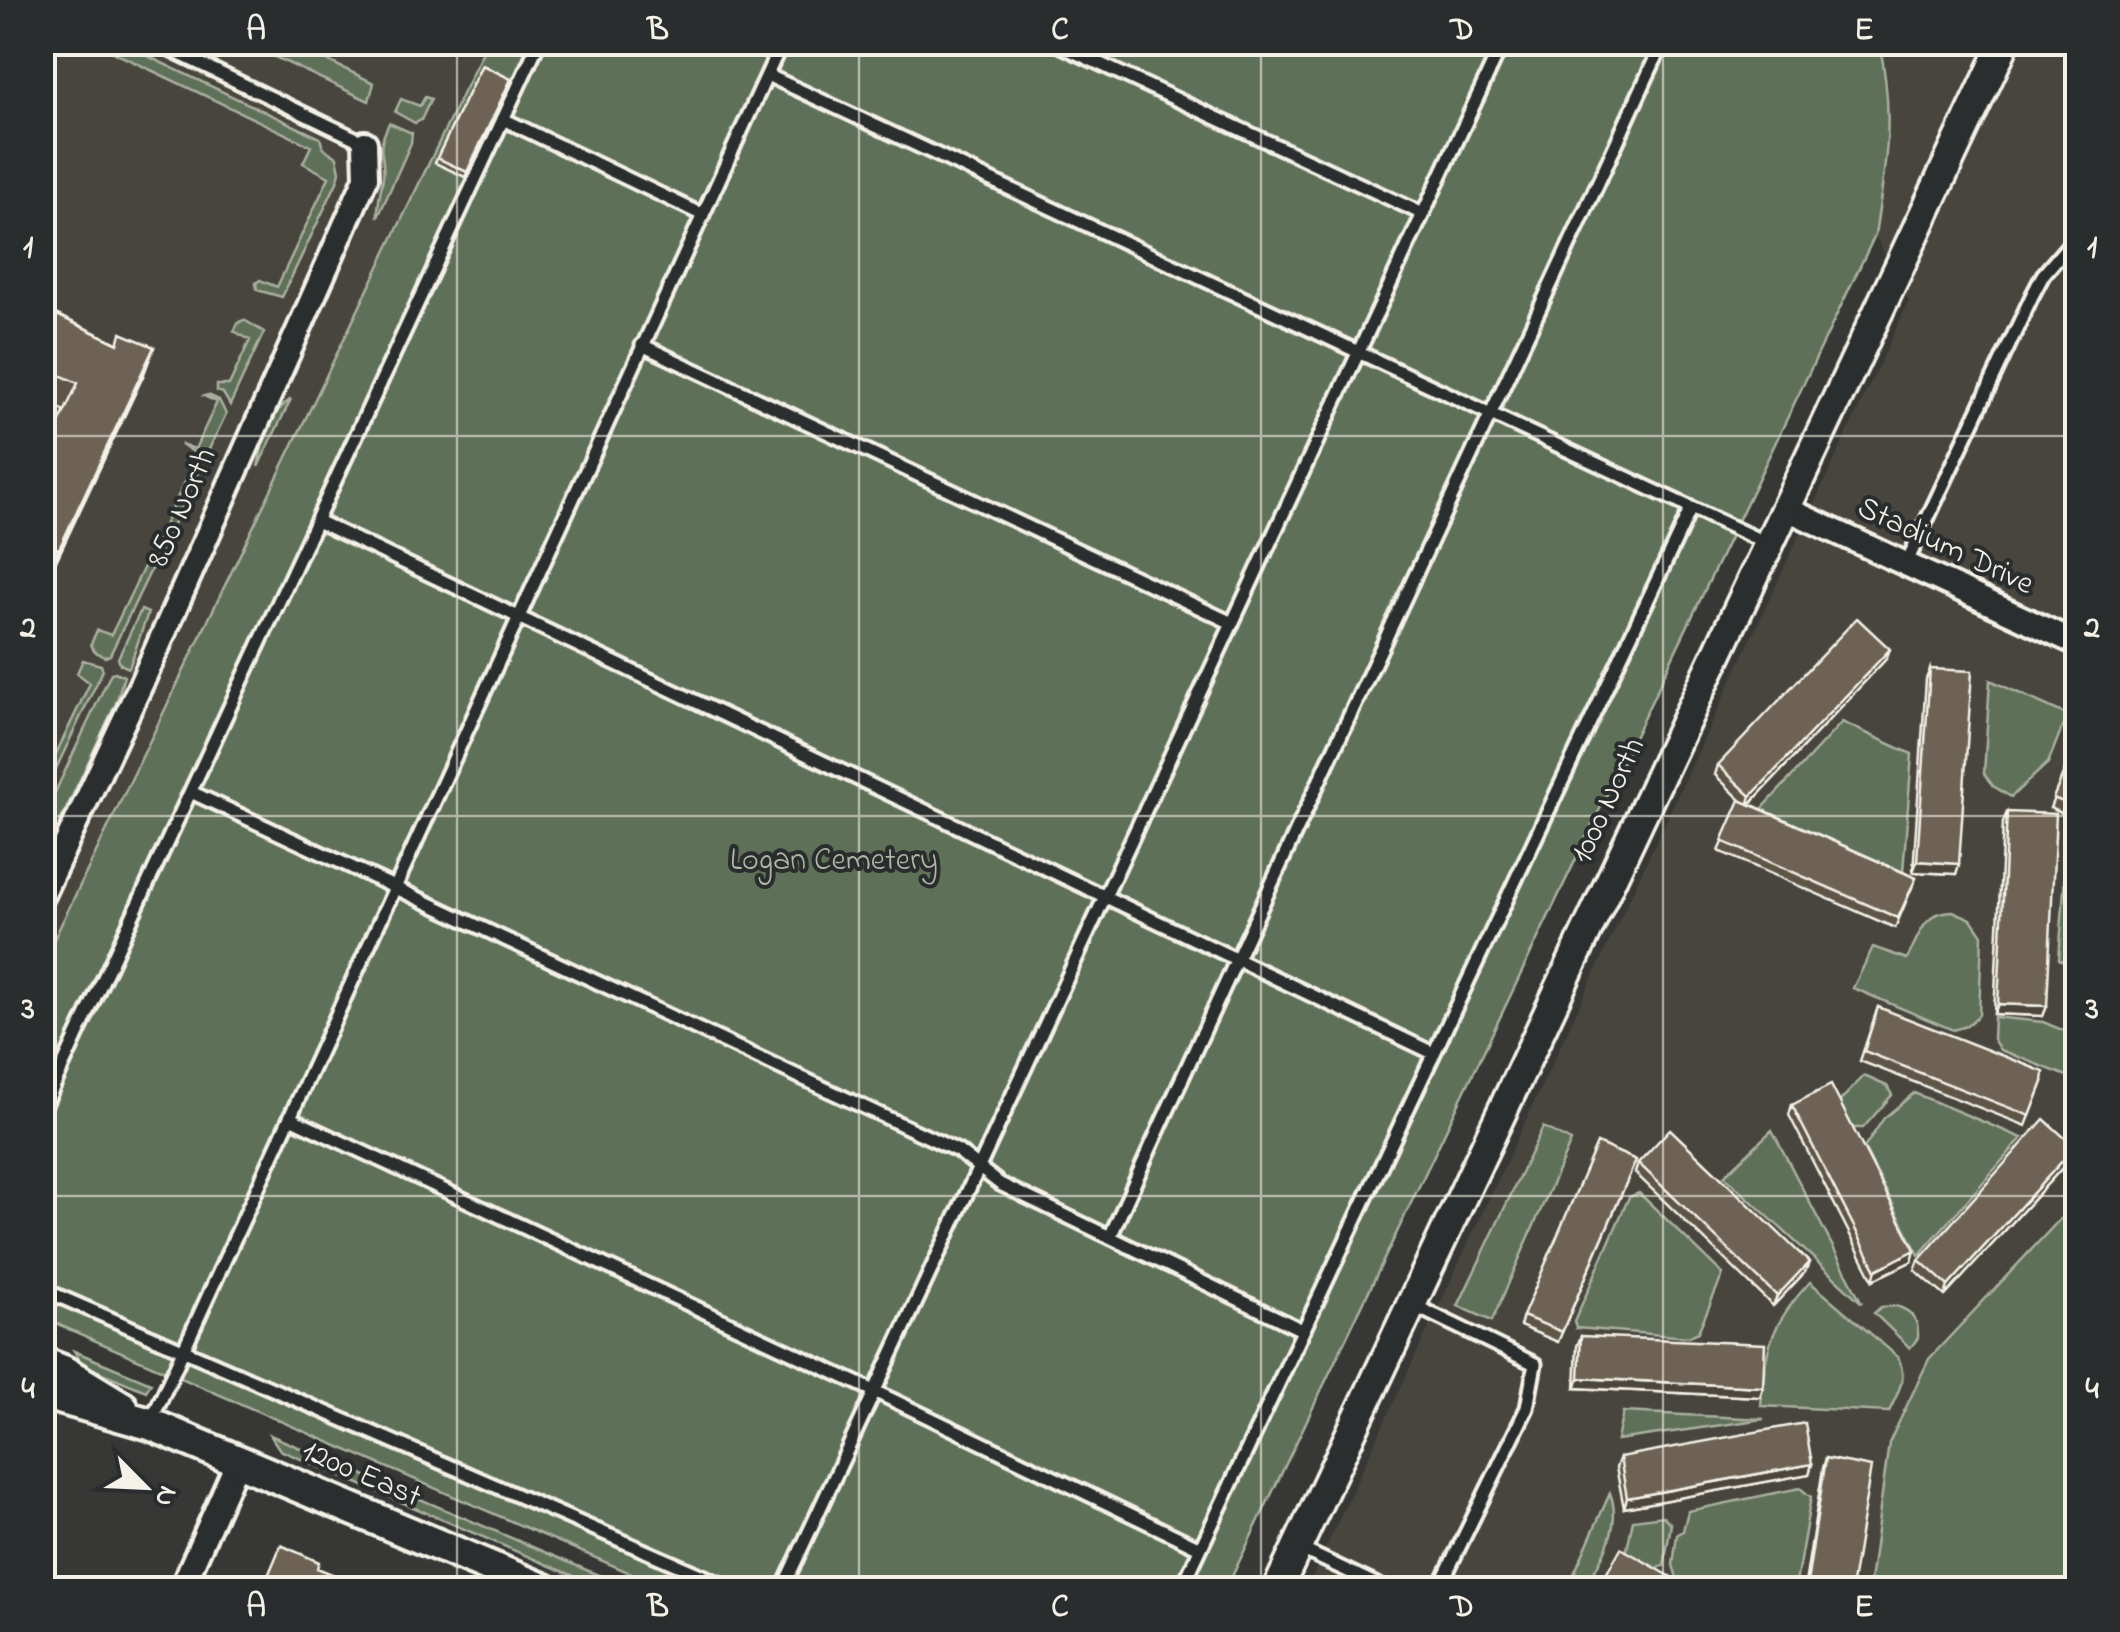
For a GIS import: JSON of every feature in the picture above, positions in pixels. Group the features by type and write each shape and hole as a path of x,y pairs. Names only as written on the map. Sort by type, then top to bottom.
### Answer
{"main road":[{"name":"1200 East","path":"42,1363 63,1371 150,1424"},
{"name":"1200 East","path":"42,1394 150,1424 544,1589"}],"street":[{"name":"1000 North","path":"1277,1590 2005,42"},
{"name":"850 North","path":"42,895 144,680 366,178 364,143"},
{"name":"Stadium Drive","path":"1786,508 2078,644"},
{"path":"181,1590 238,1462"}],"lane":[{"path":"155,42 364,143"},
{"path":"42,1111 539,42"},
{"path":"150,1424 782,42"},
{"path":"1054,42 1423,214"},
{"path":"782,1590 1503,42"},
{"path":"1110,1236 1663,42"},
{"path":"767,75 1768,544"},
{"path":"503,120 703,215"},
{"path":"1906,564 2032,296 2078,234"},
{"path":"642,345 1232,623"},
{"path":"1182,1590 1691,508"},
{"path":"317,521 1433,1053"},
{"path":"191,792 958,1152 1000,1184 1302,1330"},
{"path":"290,1118 1200,1548"},
{"path":"42,1289 736,1590"},
{"path":"1411,1304 1535,1364 1527,1408 1438,1590"},
{"path":"1297,1547 1388,1590"}],"shaded area":[{"path":"43,43 487,43 43,964"},
{"path":"1879,43 2077,43 2077,1589 1306,1590 1909,301 1875,235 1888,150 1888,82"}],"green space":[{"path":"94,43 120,43 320,138 323,148 337,157 337,182 282,297 257,290 256,283 260,280 277,287 329,177 303,163 311,146"},
{"path":"245,43 291,43 374,83 369,101"},
{"name":"Logan Cemetery","path":"487,43 1879,43 1888,116 1875,235 1226,1589 667,1589 43,1318 42,964"},
{"path":"425,97 431,99 421,120 415,123 395,112 401,99 420,106"},
{"path":"389,123 412,133 411,143 378,217 384,168 381,147"},
{"path":"244,320 264,332 230,405 223,393 217,391 217,385 229,385 250,340 234,331"},
{"path":"204,396 219,400 226,414 110,655 105,657 94,651 91,644 97,630 111,635 198,455 181,444 195,449 217,402"},
{"path":"291,399 258,467 271,421"},
{"path":"141,610 148,613 129,668 120,664 118,658"},
{"path":"83,660 101,665 103,670 43,796 43,781 90,683 77,673"},
{"path":"111,673 124,676 116,703 43,858 43,818"},
{"path":"1990,680 2067,715 2048,763 2011,797 1993,786 1984,774"},
{"path":"1842,722 1912,754 1903,872 1761,810"},
{"path":"2068,835 2077,839 2077,967 2059,959"},
{"path":"1953,911 1971,919 1982,935 1979,1015 1967,1026 1953,1030 1853,988 1873,947 1907,959 1929,920"},
{"path":"1994,1017 2043,1022 2077,1036 2077,1080 2000,1050 1993,1039"},
{"path":"1864,1076 1887,1086 1892,1095 1863,1128 1852,1128 1839,1102"},
{"path":"1914,1093 2022,1138 1919,1255 1864,1148 1884,1118"},
{"path":"1543,1127 1571,1141 1492,1321 1458,1306"},
{"path":"1772,1130 1862,1303 1724,1176"},
{"path":"1639,1193 1723,1274 1698,1332 1688,1337 1576,1328 1574,1322 1629,1197"},
{"path":"2077,1201 2077,1589 1869,1589 1889,1443 1929,1359"},
{"path":"1810,1282 1898,1357 1902,1378 1889,1412 1761,1406 1772,1338 1786,1311"},
{"path":"1896,1306 1911,1314 1916,1322 1918,1338 1910,1348 1874,1313 1881,1307"},
{"path":"74,1351 151,1383 146,1391 83,1365"},
{"path":"1623,1412 1764,1419 1617,1440"},
{"path":"270,1435 631,1589 604,1589 280,1450"},
{"path":"1800,1488 1811,1497 1795,1589 1691,1589 1678,1581 1673,1565 1677,1535 1683,1531 1688,1511"},
{"path":"1610,1493 1614,1518 1603,1555 1584,1589 1569,1585"},
{"path":"1663,1516 1671,1524 1664,1566 1650,1570 1626,1554 1633,1520"}],"building":[{"path":"482,65 511,79 467,172 437,158"},
{"path":"42,308 118,344 121,333 154,347 59,549 56,548 46,568 42,566 42,460 78,383 42,367"},
{"path":"1857,618 1890,649 1751,796 1718,765"},
{"path":"1930,669 1972,671 1959,864 1917,861"},
{"path":"2070,758 2078,762 2078,808 2053,798"},
{"path":"1740,800 1916,878 1898,918 1722,841"},
{"path":"2007,812 2056,814 2047,1006 1998,1004"},
{"path":"1878,1007 2044,1072 2030,1116 1864,1051"},
{"path":"1831,1085 1915,1250 1876,1270 1792,1105"},
{"path":"2044,1119 2075,1147 1948,1286 1919,1260"},
{"path":"1670,1129 1809,1262 1777,1296 1638,1163"},
{"path":"1597,1143 1636,1160 1562,1332 1523,1316"},
{"path":"1581,1336 1765,1344 1763,1387 1579,1378"},
{"path":"1805,1423 1812,1464 1627,1498 1620,1457"},
{"path":"1826,1458 1871,1467 1851,1590 1806,1590"},
{"path":"281,1545 319,1562 317,1568 337,1576 331,1590 262,1590"},
{"path":"1621,1548 1694,1590 1608,1590 1600,1585"}]}
